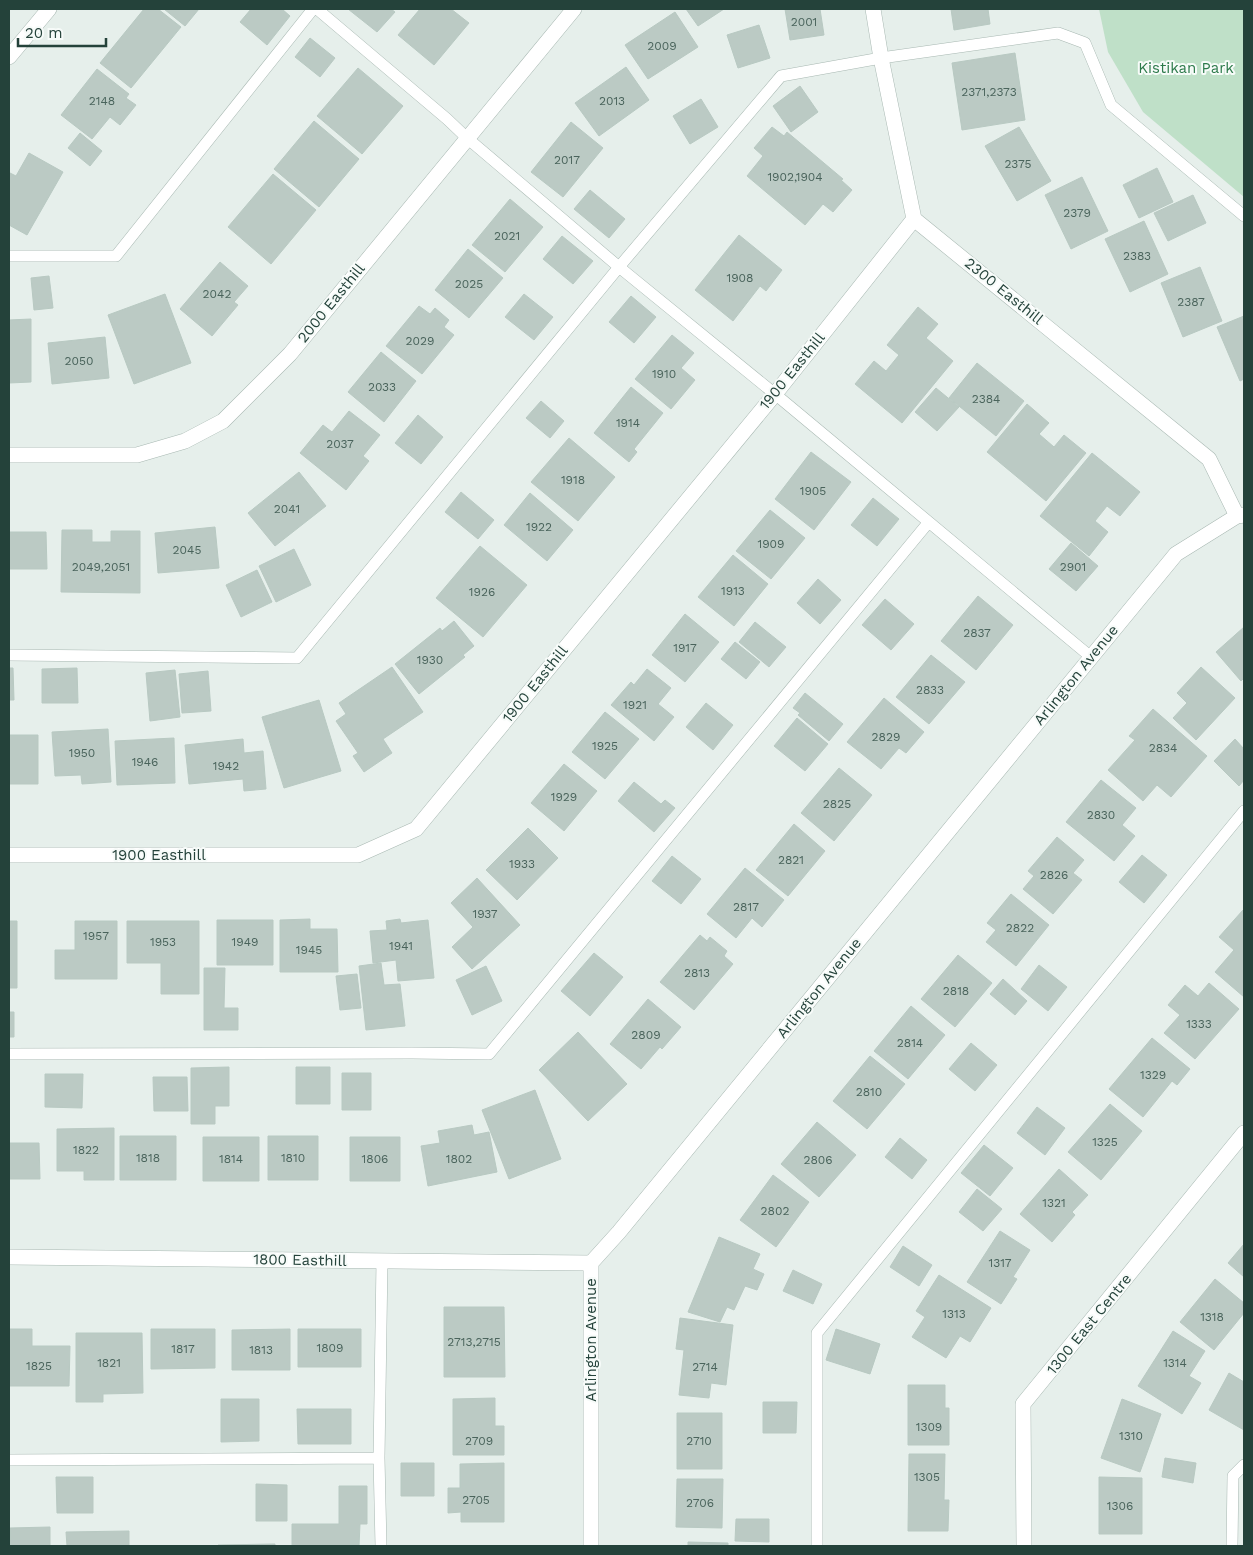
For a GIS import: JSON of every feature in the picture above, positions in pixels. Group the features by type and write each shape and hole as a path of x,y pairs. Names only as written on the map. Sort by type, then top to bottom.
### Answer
{"street":[{"path":"9,57 48,9"},
{"name":"2000 Easthill","path":"9,455 137,455 184,441 223,421 290,354 574,9"},
{"path":"873,9 881,58 914,219"},
{"name":"1900 Easthill","path":"9,855 358,855 416,829 774,394 914,219"},
{"name":"2300 Easthill","path":"914,219 1209,459 1241,516"},
{"name":"Arlington Avenue","path":"591,1546 591,1263 619,1232 1176,554 1241,516"},
{"name":"1300 East Centre","path":"1024,1546 1023,1404 1242,1140"},
{"name":"1800 Easthill","path":"9,1257 591,1263"}],"lane":[{"path":"9,256 116,256 313,9"},
{"path":"317,9 447,118 466,138 619,267 1091,657"},
{"path":"9,655 297,658 619,267 780,76 881,58 1058,33 1085,43 1111,105 1244,216"},
{"path":"9,1054 489,1054 928,523"},
{"path":"817,1546 817,1333 1244,811"},
{"path":"381,1546 379,1458 382,1261"},
{"path":"9,1460 379,1458"},
{"path":"1232,1546 1233,1476 1244,1465"}],"green space":[{"name":"Kistikan Park","path":"1099,9 1244,9 1244,197 1143,112 1108,52"}],"building":[{"path":"144,9 158,9 181,27 131,88 100,63"},
{"path":"164,9 199,9 185,26"},
{"path":"251,9 282,9 290,16 267,45 240,22"},
{"path":"348,9 391,9 395,12 377,32"},
{"path":"420,9 451,9 469,23 434,65 398,35"},
{"path":"686,9 724,9 698,26"},
{"path":"785,9 820,9 824,35 790,40"},
{"path":"951,9 988,9 990,24 954,30"},
{"path":"675,12 698,47 648,79 625,45"},
{"path":"759,25 770,58 738,68 727,35"},
{"path":"310,38 335,58 320,77 295,57"},
{"path":"1015,53 1025,120 962,130 952,63"},
{"path":"626,67 649,100 599,136 575,103"},
{"path":"358,68 403,106 362,154 317,116"},
{"path":"97,69 129,94 126,98 136,105 120,125 110,117 92,139 61,115"},
{"path":"800,86 818,112 791,132 773,106"},
{"path":"701,99 718,127 690,144 673,116"},
{"path":"314,121 359,159 319,207 274,169"},
{"path":"571,122 603,148 563,197 531,172"},
{"path":"772,127 784,136 787,132 843,179 841,180 852,190 833,212 823,204 805,225 747,176 763,156 754,148"},
{"path":"1019,127 1051,181 1017,201 985,146"},
{"path":"80,133 102,151 90,166 68,148"},
{"path":"29,153 63,172 27,235 9,225 9,174 16,176"},
{"path":"1157,168 1173,202 1139,218 1123,185"},
{"path":"273,174 316,210 271,264 228,227"},
{"path":"1082,177 1108,231 1071,249 1045,195"},
{"path":"590,190 625,219 609,238 574,209"},
{"path":"1193,195 1206,223 1168,241 1154,213"},
{"path":"510,199 543,227 505,272 472,245"},
{"path":"1144,221 1168,274 1130,292 1105,239"},
{"path":"739,235 782,270 766,291 760,286 733,321 695,290"},
{"path":"562,236 593,261 573,284 543,259"},
{"path":"468,249 503,278 469,318 435,290"},
{"path":"220,262 248,286 234,302 238,305 212,336 180,309"},
{"path":"1200,267 1222,321 1183,337 1161,283"},
{"path":"49,276 53,308 34,310 31,278"},
{"path":"165,294 191,363 134,384 108,315"},
{"path":"524,294 553,317 534,340 505,317"},
{"path":"631,296 656,317 634,343 609,322"},
{"path":"419,306 430,314 435,308 449,320 444,327 454,335 422,374 386,346"},
{"path":"918,307 938,324 926,338 953,361 902,423 855,384 874,361 886,371 899,355 887,345"},
{"path":"1244,316 1244,379 1240,381 1217,327"},
{"path":"31,319 31,382 9,383 9,320"},
{"path":"672,335 694,353 681,368 695,380 671,409 635,379"},
{"path":"105,337 109,378 52,384 48,343"},
{"path":"381,352 416,381 384,422 348,392"},
{"path":"977,363 1024,401 996,436 949,398"},
{"path":"631,387 663,413 634,449 637,452 629,462 594,433"},
{"path":"936,388 959,407 937,431 915,412"},
{"path":"541,401 564,421 550,438 526,418"},
{"path":"1027,404 1049,423 1039,434 1054,447 1064,435 1086,453 1046,501 987,452"},
{"path":"349,411 380,435 363,456 369,461 346,490 300,453 323,425 332,432"},
{"path":"418,415 443,437 421,464 395,443"},
{"path":"569,438 615,477 578,521 531,482"},
{"path":"811,452 851,482 814,530 775,499"},
{"path":"1092,453 1140,492 1120,516 1107,506 1095,521 1108,532 1089,556 1040,516"},
{"path":"299,472 326,506 275,546 248,513"},
{"path":"461,492 494,520 478,539 445,512"},
{"path":"530,493 573,530 547,561 504,525"},
{"path":"873,498 899,519 877,546 851,525"},
{"path":"770,510 805,538 771,579 736,551"},
{"path":"215,527 219,568 158,573 155,533"},
{"path":"62,530 92,530 92,542 111,542 111,531 140,531 140,593 61,592"},
{"path":"9,532 46,532 47,569 9,569"},
{"path":"1071,543 1098,566 1076,591 1049,569"},
{"path":"480,546 527,585 483,637 436,598"},
{"path":"294,549 311,585 276,602 259,566"},
{"path":"733,555 768,584 734,626 698,597"},
{"path":"257,570 272,602 241,617 226,585"},
{"path":"818,579 841,600 820,624 797,603"},
{"path":"978,596 1013,625 976,670 941,641"},
{"path":"885,599 914,624 891,650 862,625"},
{"path":"685,614 719,642 685,682 652,655"},
{"path":"454,621 474,646 463,655 465,657 419,694 395,664 440,628 442,631"},
{"path":"755,622 786,647 769,667 739,642"},
{"path":"1244,627 1244,678 1241,681 1216,652"},
{"path":"735,642 760,662 746,679 721,659"},
{"path":"931,655 965,682 929,724 896,697"},
{"path":"392,667 423,712 383,739 392,753 364,772 353,756 358,753 336,721 346,714 339,703"},
{"path":"1201,667 1235,698 1196,740 1173,718 1187,703 1177,693"},
{"path":"9,668 13,668 14,700 9,700"},
{"path":"77,668 78,703 42,703 42,669"},
{"path":"647,669 671,688 658,704 674,717 654,741 611,705 631,682 634,685"},
{"path":"175,670 180,717 150,721 146,673"},
{"path":"208,671 211,711 182,713 179,674"},
{"path":"805,693 843,724 829,741 798,715 800,713 793,708"},
{"path":"884,698 924,732 906,753 899,748 881,769 847,742"},
{"path":"319,700 341,771 284,788 262,717"},
{"path":"706,703 733,725 713,750 686,727"},
{"path":"1153,709 1207,756 1171,797 1157,785 1143,801 1108,770 1135,740 1129,736"},
{"path":"605,712 639,739 605,779 572,752"},
{"path":"797,718 828,744 805,771 774,746"},
{"path":"108,729 111,782 82,784 81,775 55,776 52,732"},
{"path":"9,735 38,735 38,784 9,784"},
{"path":"174,738 175,783 117,785 115,741"},
{"path":"243,739 244,753 263,751 266,789 244,791 243,779 189,784 185,745"},
{"path":"1235,739 1244,749 1244,780 1239,786 1214,761"},
{"path":"564,764 597,791 564,831 531,803"},
{"path":"839,768 872,795 834,841 801,813"},
{"path":"1101,780 1136,808 1122,825 1135,836 1114,861 1066,822"},
{"path":"634,782 661,804 665,800 675,808 654,832 618,801"},
{"path":"794,824 825,851 788,896 756,870"},
{"path":"528,828 558,858 517,900 486,870"},
{"path":"1057,837 1084,860 1073,873 1082,880 1053,914 1023,889 1034,876 1028,871"},
{"path":"1142,855 1167,875 1144,903 1119,882"},
{"path":"672,856 701,879 681,904 652,881"},
{"path":"745,868 784,900 762,927 752,918 736,938 707,914"},
{"path":"477,878 520,925 472,969 452,947 473,927 451,903"},
{"path":"1011,894 1049,925 1016,966 986,942 996,930 987,923"},
{"path":"1243,910 1244,997 1215,972 1234,950 1219,937"},
{"path":"310,919 310,929 337,929 338,972 280,972 280,920"},
{"path":"400,919 401,923 428,920 434,978 398,981 396,960 373,963 370,931 387,930 386,921"},
{"path":"217,920 273,920 273,965 217,965"},
{"path":"9,921 17,921 17,988 9,988"},
{"path":"75,921 117,921 117,979 55,979 55,950 75,950"},
{"path":"127,921 199,921 199,994 161,994 161,963 127,963"},
{"path":"700,935 707,941 710,937 727,951 724,956 733,964 694,1010 660,982"},
{"path":"594,953 623,977 590,1016 561,991"},
{"path":"958,955 992,983 955,1027 921,999"},
{"path":"381,963 384,985 400,984 405,1026 366,1030 359,966"},
{"path":"1039,965 1067,987 1048,1011 1021,989"},
{"path":"486,966 502,1001 472,1015 456,980"},
{"path":"204,968 225,968 224,1008 238,1008 238,1030 204,1030"},
{"path":"357,974 361,1008 340,1010 336,976"},
{"path":"1003,979 1027,1001 1015,1015 990,994"},
{"path":"1209,983 1239,1009 1195,1059 1164,1033 1180,1015 1168,1005 1185,985 1198,996"},
{"path":"648,999 681,1027 641,1069 610,1044"},
{"path":"911,1006 945,1035 908,1079 874,1051"},
{"path":"9,1012 14,1012 14,1037 9,1037"},
{"path":"578,1032 627,1084 588,1121 539,1070"},
{"path":"1152,1038 1190,1069 1177,1085 1172,1081 1143,1117 1109,1089"},
{"path":"971,1043 997,1065 975,1091 949,1069"},
{"path":"870,1056 905,1084 867,1129 833,1101"},
{"path":"229,1067 229,1106 215,1106 215,1124 191,1124 191,1068"},
{"path":"296,1067 330,1067 330,1104 296,1104"},
{"path":"342,1073 371,1073 371,1110 342,1110"},
{"path":"45,1074 83,1074 82,1108 45,1107"},
{"path":"153,1077 187,1077 188,1111 154,1111"},
{"path":"535,1090 561,1159 509,1179 482,1110"},
{"path":"1110,1104 1142,1131 1101,1180 1068,1152"},
{"path":"1037,1107 1065,1128 1045,1155 1017,1133"},
{"path":"817,1122 856,1155 819,1197 781,1164"},
{"path":"472,1125 474,1135 489,1132 497,1172 428,1186 421,1146 440,1143 438,1131"},
{"path":"114,1128 114,1180 84,1180 84,1171 57,1171 57,1129"},
{"path":"120,1136 176,1136 176,1180 120,1180"},
{"path":"268,1136 318,1136 318,1180 268,1180"},
{"path":"203,1137 259,1137 259,1181 203,1181"},
{"path":"350,1137 400,1137 400,1181 350,1181"},
{"path":"900,1138 927,1160 912,1179 885,1157"},
{"path":"9,1143 39,1143 40,1179 9,1179"},
{"path":"984,1145 1013,1168 990,1196 961,1173"},
{"path":"1059,1169 1088,1195 1072,1212 1075,1215 1052,1242 1020,1214"},
{"path":"773,1175 809,1202 776,1247 740,1220"},
{"path":"977,1189 1002,1209 983,1231 959,1212"},
{"path":"1000,1231 1030,1250 1013,1277 1017,1279 1001,1304 967,1282"},
{"path":"719,1237 760,1254 753,1269 764,1274 757,1290 745,1286 734,1310 727,1307 720,1322 688,1312"},
{"path":"1244,1244 1244,1277 1228,1263"},
{"path":"903,1246 932,1265 919,1286 890,1267"},
{"path":"793,1270 822,1284 813,1304 783,1291"},
{"path":"939,1275 991,1308 970,1342 960,1336 946,1358 912,1337 925,1317 916,1311"},
{"path":"1215,1279 1244,1303 1244,1313 1214,1350 1180,1322"},
{"path":"444,1307 504,1307 505,1377 444,1377"},
{"path":"680,1318 733,1325 726,1385 711,1383 709,1398 679,1395 684,1350 676,1349"},
{"path":"9,1329 32,1329 32,1346 70,1346 69,1386 9,1386"},
{"path":"151,1329 215,1329 215,1368 151,1369"},
{"path":"290,1329 290,1370 232,1370 232,1330"},
{"path":"298,1329 361,1329 361,1367 298,1367"},
{"path":"836,1329 880,1344 870,1374 826,1360"},
{"path":"1173,1331 1205,1351 1189,1376 1201,1383 1182,1414 1138,1386"},
{"path":"76,1333 142,1333 143,1393 103,1394 103,1402 76,1402"},
{"path":"1229,1373 1244,1382 1244,1430 1209,1410"},
{"path":"908,1385 945,1385 945,1408 949,1408 949,1445 908,1445"},
{"path":"495,1398 495,1426 504,1426 504,1455 453,1455 453,1399"},
{"path":"221,1399 259,1399 259,1441 221,1442"},
{"path":"1122,1399 1161,1414 1140,1472 1101,1458"},
{"path":"763,1402 797,1402 796,1433 763,1433"},
{"path":"297,1409 351,1409 351,1444 298,1444"},
{"path":"677,1413 722,1413 722,1469 677,1469"},
{"path":"909,1454 945,1454 944,1500 949,1500 948,1531 908,1531"},
{"path":"1165,1458 1196,1463 1193,1483 1162,1477"},
{"path":"401,1463 434,1463 434,1496 401,1496"},
{"path":"504,1463 504,1522 461,1522 461,1512 448,1513 448,1488 460,1488 460,1464"},
{"path":"56,1477 93,1477 93,1513 57,1513"},
{"path":"1099,1477 1142,1478 1142,1534 1099,1534"},
{"path":"677,1479 723,1479 722,1528 676,1527"},
{"path":"256,1484 287,1485 287,1521 256,1521"},
{"path":"339,1486 367,1486 367,1524 360,1524 359,1546 292,1546 292,1524 339,1524"},
{"path":"736,1519 769,1519 769,1542 735,1541"},
{"path":"50,1527 50,1546 10,1546 10,1528"},
{"path":"129,1531 129,1546 67,1546 66,1532"},
{"path":"688,1542 728,1543 728,1546 688,1546"},
{"path":"275,1544 275,1546 218,1546 218,1545"}]}
